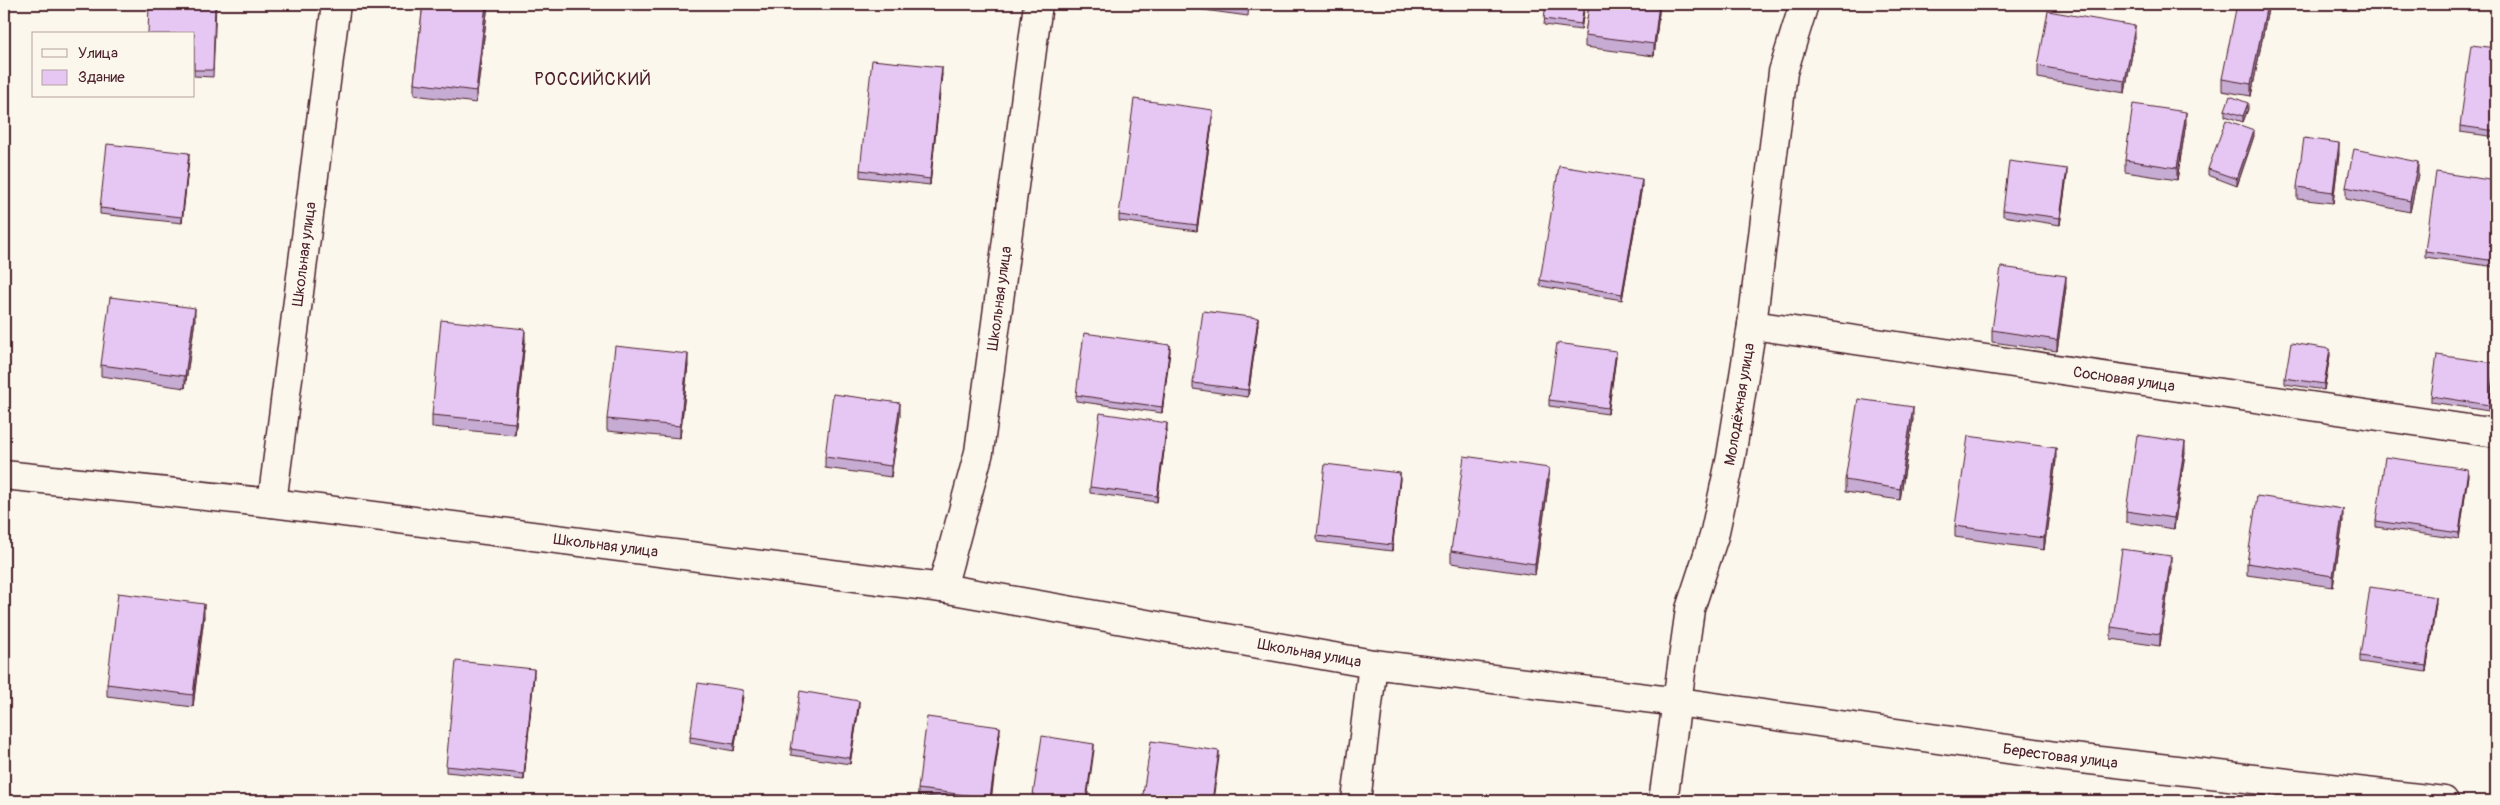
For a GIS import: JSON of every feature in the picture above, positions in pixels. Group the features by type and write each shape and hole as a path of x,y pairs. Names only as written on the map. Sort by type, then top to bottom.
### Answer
{"street":[{"name":"Школьная улица","path":"272,503 336,4"},
{"name":"Школьная улица","path":"942,588 979,452 1038,4"},
{"name":"Молодёжная улица","path":"1663,801 1690,609 1714,536 1730,457 1752,325 1783,72 1804,4"},
{"name":"Сосновая улица","path":"1752,325 2496,433"},
{"name":"Школьная улица","path":"4,475 272,503 942,588 1373,664 1678,702"},
{"path":"1356,801 1373,664"},
{"name":"Берестовая улица","path":"1678,702 2056,756 2444,801"}],"building":[{"path":"149,4 215,4 213,70 195,70 195,32 148,32"},
{"path":"423,4 486,4 476,91 414,83"},
{"path":"1203,4 1248,4 1248,10"},
{"path":"1546,4 1584,4 1581,24 1544,19"},
{"path":"1589,4 1659,4 1654,44 1585,35"},
{"path":"2237,4 2267,4 2251,84 2222,79"},
{"path":"2048,11 2135,26 2125,81 2038,66"},
{"path":"2471,45 2496,48 2496,131 2460,126"},
{"path":"872,60 942,67 930,179 860,170"},
{"path":"2230,96 2248,103 2243,116 2225,110"},
{"path":"1134,99 1213,110 1197,225 1119,215"},
{"path":"2133,104 2186,112 2177,168 2125,160"},
{"path":"2226,120 2254,130 2237,179 2208,169"},
{"path":"2304,138 2339,143 2333,192 2297,187"},
{"path":"107,144 189,153 182,217 100,208"},
{"path":"2354,149 2418,162 2410,201 2346,187"},
{"path":"2009,161 2067,169 2060,218 2003,210"},
{"path":"1559,166 1642,179 1622,294 1540,280"},
{"path":"2436,172 2496,181 2496,261 2425,251"},
{"path":"2001,267 2066,276 2057,340 1992,330"},
{"path":"110,297 195,308 185,376 101,365"},
{"path":"1203,311 1258,318 1248,390 1193,383"},
{"path":"441,320 525,329 515,423 432,415"},
{"path":"1084,333 1170,345 1162,407 1076,395"},
{"path":"1557,343 1616,351 1608,408 1549,400"},
{"path":"2291,343 2330,349 2324,384 2285,378"},
{"path":"615,346 688,354 680,426 607,419"},
{"path":"2437,355 2495,363 2489,405 2431,396"},
{"path":"833,394 900,403 891,466 825,457"},
{"path":"1858,399 1913,407 1900,489 1845,480"},
{"path":"1100,413 1167,423 1157,496 1090,487"},
{"path":"2137,435 2185,442 2174,518 2126,511"},
{"path":"1968,436 2056,448 2044,538 1955,526"},
{"path":"1464,456 1549,468 1535,564 1451,551"},
{"path":"2385,457 2468,469 2459,533 2376,521"},
{"path":"1325,464 1400,473 1392,545 1317,536"},
{"path":"2257,496 2343,509 2333,576 2247,563"},
{"path":"2122,549 2171,556 2160,634 2111,627"},
{"path":"4,583 7,584 4,613"},
{"path":"2370,587 2436,597 2426,666 2360,656"},
{"path":"118,593 204,604 193,695 107,684"},
{"path":"456,661 534,669 524,774 446,766"},
{"path":"698,683 743,690 734,744 690,737"},
{"path":"800,691 859,701 850,758 791,749"},
{"path":"927,717 1000,727 990,798 918,789"},
{"path":"1042,736 1094,744 1086,801 1032,801"},
{"path":"1151,741 1219,751 1212,801 1142,801"}],"district":[{"name":"РОССИЙСКИЙ","path":"593,79"}]}
